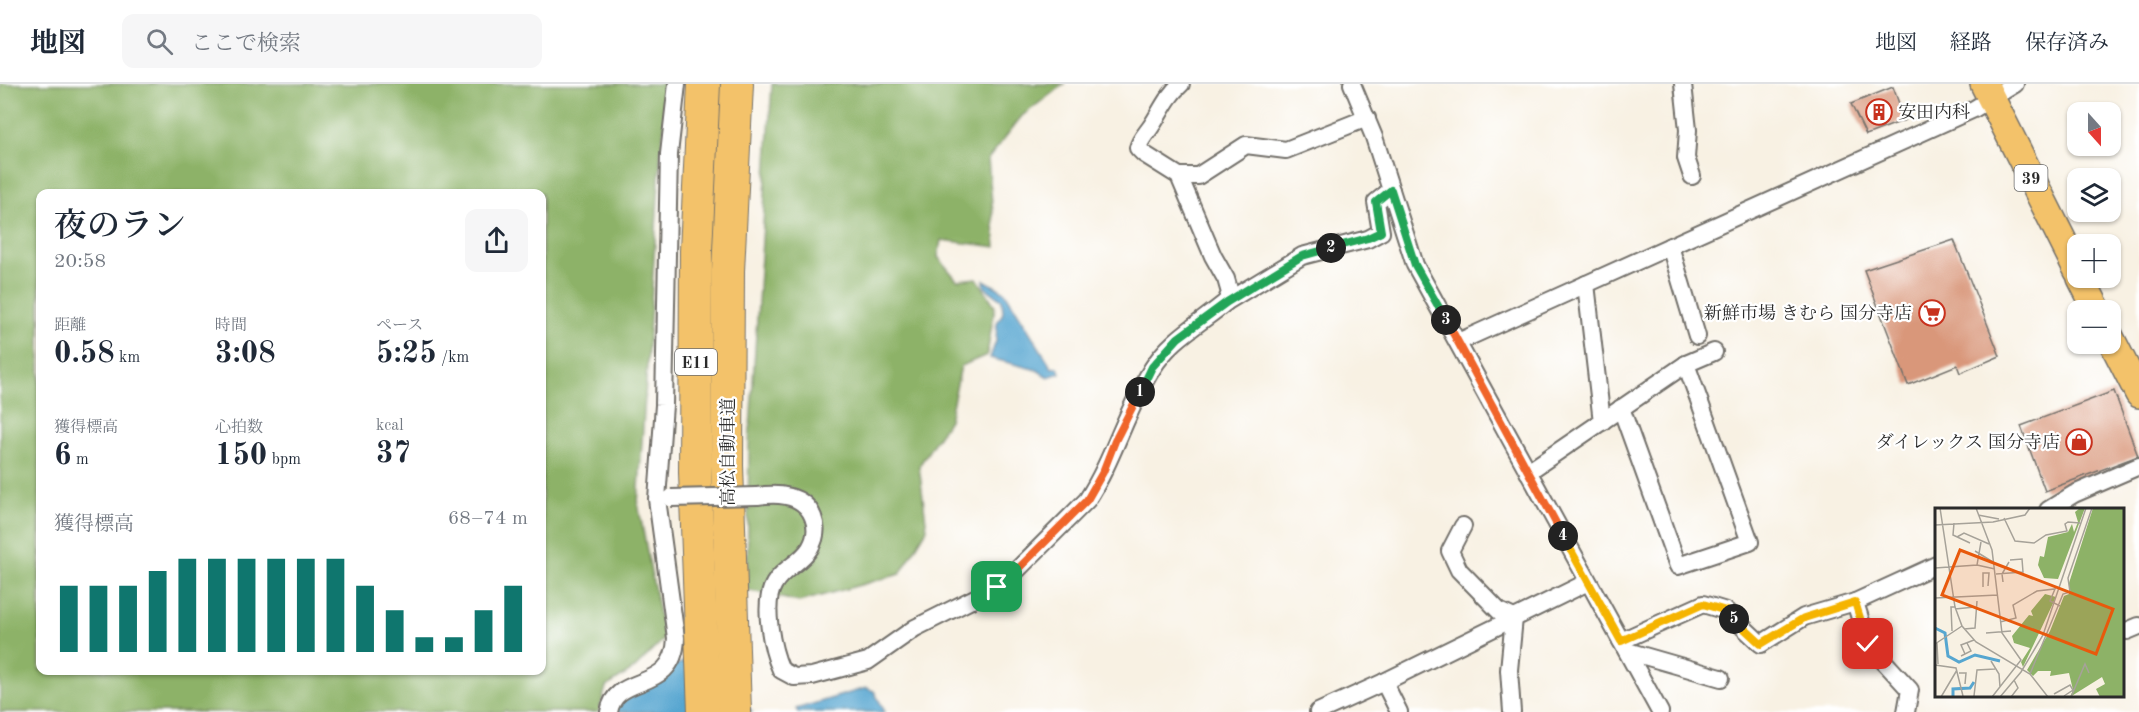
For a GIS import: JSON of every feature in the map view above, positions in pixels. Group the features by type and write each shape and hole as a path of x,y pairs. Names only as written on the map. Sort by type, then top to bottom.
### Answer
{"highway":[{"name":"高松自動車道","path":"704,84 696,251 695,472 704,712"},
{"name":"高松自動車道","path":"735,712 727,465 728,283 737,84"}],"main road":[{"name":"39","path":"1988,91 2067,249"},
{"path":"2119,354 2139,393"}],"street":[{"path":"609,712 616,696 624,690 660,675 671,662 675,652 676,638 664,498 664,405 669,154 677,84"},
{"path":"1181,84 1161,107 1138,148 1179,176 1198,176 1246,145 1286,150 1367,118"},
{"path":"1352,84 1367,118 1415,265 1660,712"},
{"path":"1683,84 1688,130 1686,158 1692,176"},
{"path":"1458,342 1974,109 1988,91 2015,84"},
{"path":"1179,176 1213,256 1226,279 1230,293 1227,302"},
{"path":"664,498 780,495 795,498 810,511 815,524 815,537 809,549 774,584 771,593 770,630 773,648 781,670 794,677 812,676 867,661 915,627 997,587 1008,579 1072,516 1097,484 1152,367 1178,338 1227,302 1302,256 1368,238 1381,232 1376,202 1391,190"},
{"path":"1670,246 1697,336"},
{"path":"1586,284 1602,422"},
{"path":"1528,472 1686,364 1714,352"},
{"path":"1621,408 1678,566 1750,542 1686,364"},
{"path":"2051,508 2074,494 2139,466"},
{"path":"1463,526 1450,551 1458,570 1499,611 1514,618"},
{"path":"1624,646 1703,604 1726,611 1761,644 1804,618 1855,602 1935,565"},
{"path":"1318,712 1588,582"},
{"path":"1855,602 1868,644 1910,690 1906,712"},
{"path":"1512,712 1509,670 1514,618"},
{"path":"2124,630 2139,626"},
{"path":"1624,646 1721,678"},
{"path":"1384,682 1399,712"},
{"path":"1646,684 1655,686 1669,712"}],"green space":[{"path":"0,84 670,84 661,151 638,504 664,639 634,669 606,687 599,712 507,712 506,710 503,712 0,712"},
{"path":"772,84 1064,84 1022,116 988,159 996,247 941,240 938,257 957,280 977,278 995,306 987,355 961,366 949,420 919,466 927,529 900,574 799,602 747,590 749,444"}],"water":[{"path":"984,280 1005,292 1052,368 1058,367 1060,373 1048,377 1037,370 990,358 996,341 997,323 1003,313 1002,300 985,287"},
{"path":"686,661 748,706 752,712 615,712 617,702 675,665"},
{"path":"866,688 874,691 885,712 798,712 796,709"}],"building":[{"name":"安田内科","path":"1893,87 1905,120 1866,135 1851,104"},
{"name":"新鮮市場 きむら 国分寺店","path":"1954,240 2000,356 1960,373 1957,365 1908,385 1864,270"},
{"name":"ダイレックス 国分寺店","path":"2114,391 2138,456 2045,491 2021,426"}],"place":[{"name":"安田内科","path":"1879,112"},
{"name":"新鮮市場 きむら 国分寺店","path":"1932,313"},
{"name":"ダイレックス 国分寺店","path":"2079,442"}],"route":[{"path":"997,587 1008,579 1087,500 1103,472 1115,441 1152,367 1178,338 1227,302 1302,256 1368,238 1381,232 1376,202 1391,190 1415,265 1621,641 1703,604 1726,611 1761,644 1804,618 1855,602 1868,644"}]}
